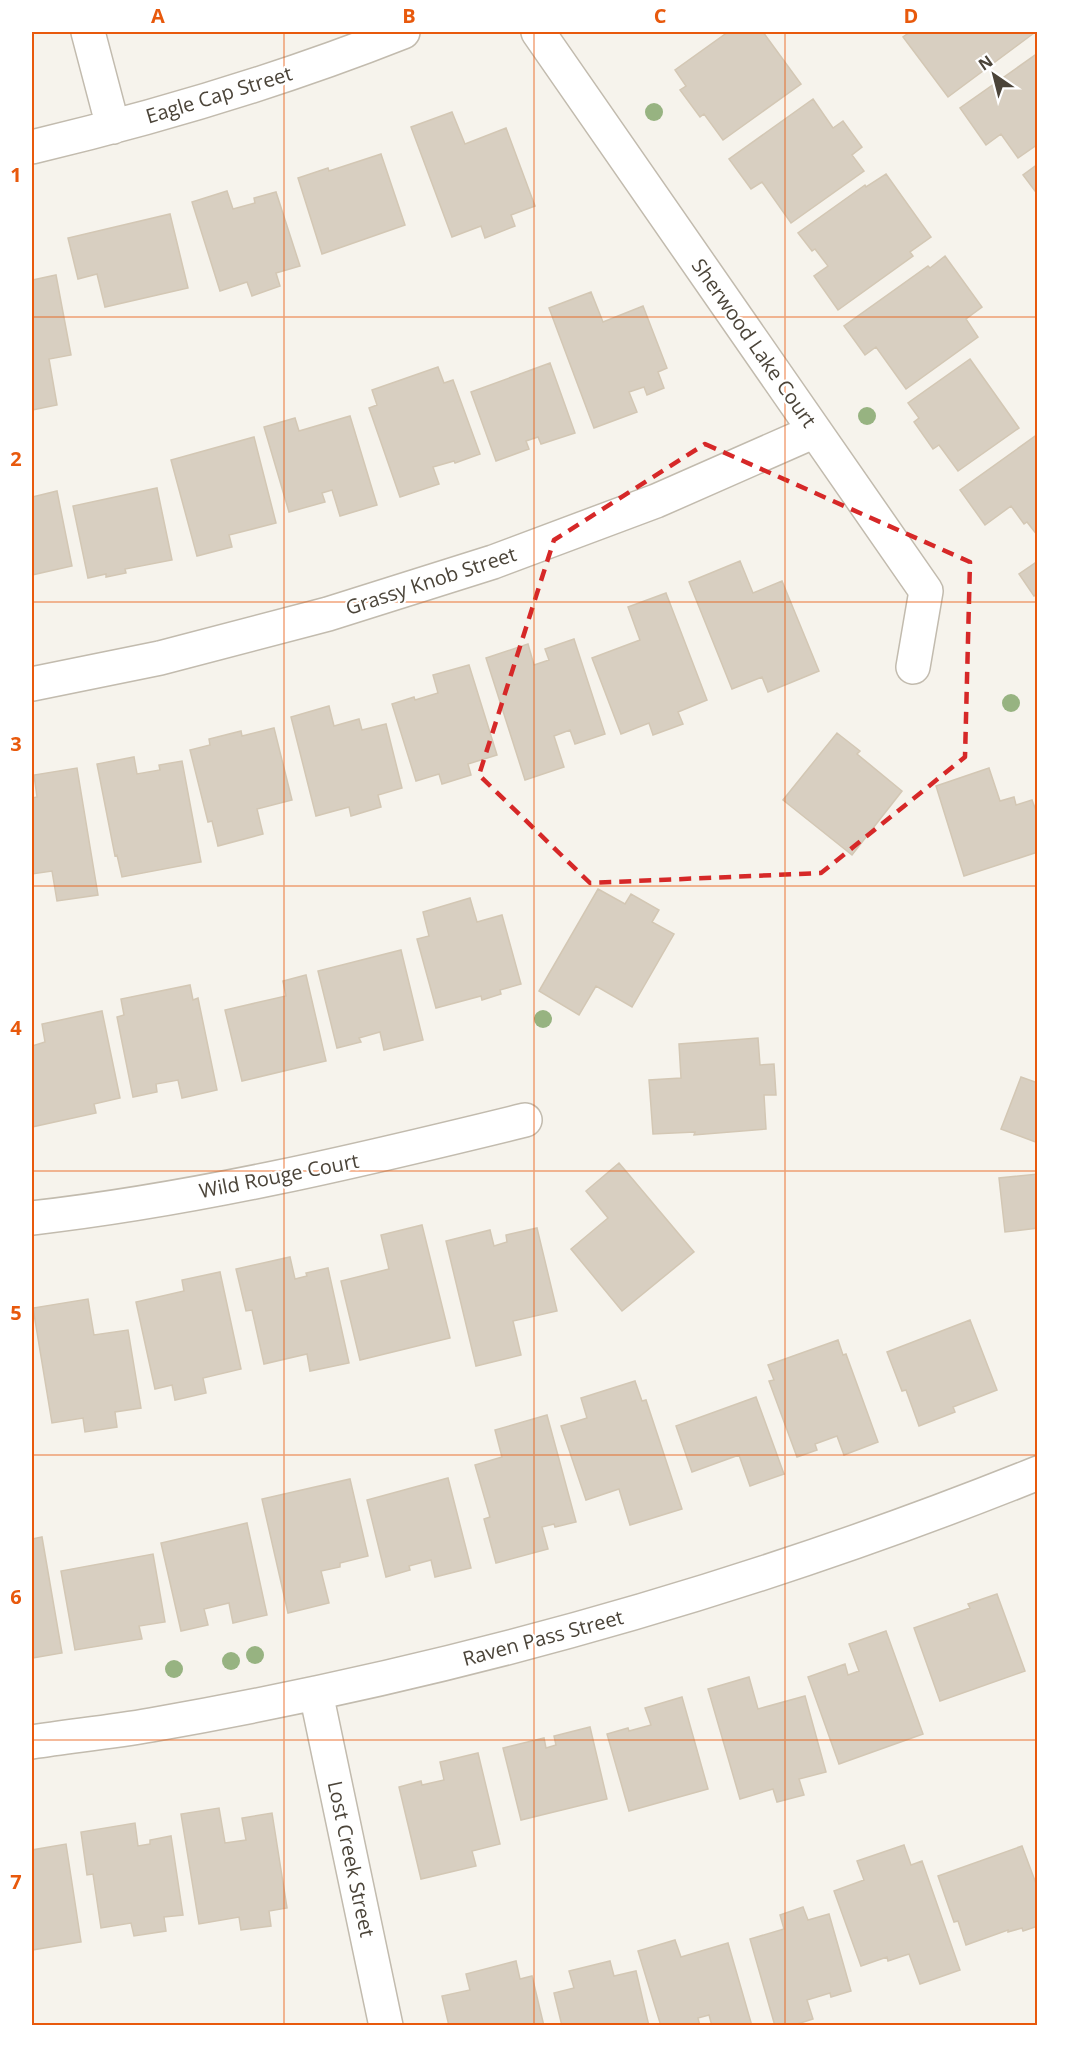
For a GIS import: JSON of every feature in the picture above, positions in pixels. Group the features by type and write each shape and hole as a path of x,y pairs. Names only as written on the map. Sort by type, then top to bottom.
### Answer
{"street":[{"path":"88,32 113,127"},
{"name":"Eagle Cap Street","path":"32,147 113,127 217,97 345,55 403,32"},
{"name":"Sherwood Lake Court","path":"538,32 926,591 913,667"},
{"name":"Grassy Knob Street","path":"32,684 160,658 317,617 493,562 656,501 815,431"},
{"name":"Wild Rouge Court","path":"32,1218 202,1192 385,1155 525,1120"},
{"name":"Raven Pass Street","path":"32,1742 149,1725 316,1693 462,1660 619,1618 822,1554 964,1503 1038,1473"},
{"name":"Lost Creek Street","path":"316,1693 386,2025"}],"highlighted area":[{"path":"705,444 970,562 965,757 821,873 590,883 479,775 554,540"}],"building":[{"path":"728,32 763,32 801,84 723,140 704,114 700,117 680,90 686,86 675,70"},
{"path":"910,32 1034,33 948,97 903,37"},
{"path":"1038,53 1038,144 1018,158 1001,134 986,145 960,108"},
{"path":"813,99 833,128 843,121 862,147 852,155 864,171 791,223 762,182 751,189 729,159"},
{"path":"452,112 465,144 506,128 535,206 511,215 515,226 485,238 481,226 452,237 411,127"},
{"path":"381,154 405,225 322,254 298,178 328,168 329,171"},
{"path":"1038,164 1038,195 1023,175"},
{"path":"886,174 931,237 910,252 913,256 838,310 814,276 828,266 815,249 812,251 798,233 865,185 866,187"},
{"path":"227,191 233,209 255,203 254,198 276,192 300,266 276,273 280,286 252,296 247,282 220,291 192,202"},
{"path":"170,214 188,288 105,307 97,274 78,279 68,238"},
{"path":"945,256 982,307 966,319 978,337 906,389 876,347 865,355 844,326"},
{"path":"56,275 71,355 49,359 57,405 32,410 32,280"},
{"path":"591,292 603,322 643,306 667,368 658,372 664,388 647,395 644,387 629,392 637,412 594,428 549,308"},
{"path":"970,359 1019,428 958,471 939,445 933,449 914,422 919,418 908,403"},
{"path":"550,363 575,433 541,444 538,437 526,441 529,449 496,461 471,392"},
{"path":"438,367 444,383 453,380 480,454 455,463 454,461 433,467 439,484 400,497 369,408 377,405 372,390"},
{"path":"350,416 377,505 340,516 332,490 322,493 325,502 289,512 264,427 295,418 299,431"},
{"path":"1038,434 1038,536 1027,522 1024,524 1011,506 985,525 960,490"},
{"path":"254,437 276,523 229,535 232,547 197,556 171,460"},
{"path":"157,488 172,560 125,569 126,573 88,578 73,506"},
{"path":"57,491 72,566 32,575 32,497"},
{"path":"740,561 753,593 782,581 819,671 768,692 762,677 732,689 689,582"},
{"path":"1038,561 1038,594 1034,596 1019,574"},
{"path":"666,593 707,700 678,712 683,724 653,735 649,723 621,734 592,658 640,640 628,607"},
{"path":"574,639 605,734 575,744 570,730 554,736 564,767 525,780 486,658 528,644 534,665 549,660 545,649"},
{"path":"469,665 497,755 468,764 471,775 442,784 439,774 416,781 392,704 438,693 433,675"},
{"path":"329,706 334,726 359,719 362,730 386,724 402,788 378,795 381,807 351,816 349,807 316,816 291,717"},
{"path":"274,728 292,800 257,809 263,834 218,846 212,821 208,822 190,750 210,745 209,739 241,731 242,736"},
{"path":"837,733 860,751 857,754 902,791 852,855 783,800"},
{"path":"134,757 137,774 160,770 159,765 182,761 201,862 122,877 117,855 115,856 97,764"},
{"path":"77,768 98,895 57,901 52,871 32,874 32,798 37,797 34,775"},
{"path":"989,768 1000,801 1014,797 1016,805 1032,800 1038,816 1038,852 964,876 936,786"},
{"path":"598,889 625,904 631,894 659,910 652,922 674,934 632,1007 596,986 579,1015 539,991"},
{"path":"470,898 477,922 502,915 521,984 500,990 501,994 482,1000 481,996 436,1008 417,939 429,936 423,912"},
{"path":"401,950 423,1040 384,1050 380,1032 359,1038 361,1042 337,1048 318,971"},
{"path":"306,975 326,1061 242,1081 225,1010 286,996 283,981"},
{"path":"190,985 193,1000 198,998 217,1090 182,1098 178,1080 156,1084 157,1092 133,1097 117,1017 124,1015 121,999"},
{"path":"102,1011 120,1098 94,1104 96,1113 32,1127 32,1046 45,1042 42,1024"},
{"path":"758,1038 760,1065 774,1064 776,1095 764,1095 766,1129 694,1135 695,1132 653,1134 649,1080 681,1078 679,1044"},
{"path":"1021,1077 1038,1083 1038,1143 1001,1129"},
{"path":"619,1163 694,1252 622,1311 571,1249 608,1218 586,1191"},
{"path":"1038,1174 1038,1228 1005,1232 999,1178"},
{"path":"422,1225 450,1338 360,1360 341,1281 389,1269 381,1235"},
{"path":"537,1228 557,1311 513,1321 521,1355 476,1366 446,1241 490,1230 494,1246 507,1242 506,1235"},
{"path":"290,1257 295,1279 307,1276 306,1273 328,1268 349,1363 310,1371 307,1354 264,1364 252,1310 246,1311 236,1269"},
{"path":"220,1272 241,1369 203,1378 206,1393 175,1400 172,1385 155,1389 136,1302 184,1291 182,1280"},
{"path":"88,1299 94,1335 128,1330 141,1408 115,1412 117,1427 85,1432 83,1418 52,1423 33,1308"},
{"path":"970,1320 997,1390 953,1407 955,1412 919,1426 906,1390 902,1391 887,1352"},
{"path":"838,1340 843,1355 846,1354 878,1442 844,1455 837,1436 815,1444 817,1450 797,1457 769,1381 774,1380 768,1365"},
{"path":"635,1381 642,1401 646,1400 682,1509 630,1525 619,1489 586,1500 561,1426 587,1418 581,1398"},
{"path":"756,1397 784,1474 750,1486 739,1455 692,1472 676,1426"},
{"path":"547,1415 576,1522 555,1527 554,1524 542,1527 548,1549 496,1563 484,1519 490,1517 475,1465 502,1457 495,1430"},
{"path":"448,1478 471,1568 435,1577 431,1560 409,1566 410,1570 386,1577 367,1500"},
{"path":"350,1479 368,1556 340,1563 340,1567 321,1571 329,1603 288,1613 262,1499"},
{"path":"247,1523 267,1615 233,1623 229,1603 204,1609 208,1625 181,1631 161,1543"},
{"path":"42,1537 62,1653 32,1658 32,1539"},
{"path":"153,1554 165,1622 139,1626 142,1639 75,1650 61,1571"},
{"path":"997,1594 1025,1671 940,1701 914,1628 970,1608 968,1604"},
{"path":"886,1631 923,1734 839,1764 808,1677 845,1664 848,1675 859,1671 849,1644"},
{"path":"749,1677 758,1709 805,1696 826,1772 799,1779 804,1795 777,1802 773,1789 740,1799 708,1689"},
{"path":"682,1697 708,1789 629,1811 607,1734 651,1725 645,1708"},
{"path":"590,1727 607,1799 521,1820 503,1748 544,1738 546,1748 556,1745 554,1736"},
{"path":"478,1753 500,1844 472,1851 476,1866 421,1879 399,1787 421,1781 422,1785 444,1780 440,1762"},
{"path":"219,1808 225,1843 246,1840 242,1818 272,1813 287,1908 269,1911 271,1926 241,1930 239,1917 199,1924 181,1814"},
{"path":"135,1823 138,1846 150,1844 150,1840 171,1836 183,1915 164,1917 166,1931 134,1936 131,1923 101,1928 93,1874 87,1875 81,1832"},
{"path":"66,1844 81,1942 32,1950 32,1850"},
{"path":"904,1845 911,1865 922,1861 960,1970 920,1984 909,1954 888,1961 887,1957 861,1966 834,1891 864,1880 857,1861"},
{"path":"1022,1846 1038,1889 1038,1926 1023,1931 1022,1928 1008,1932 1008,1930 966,1945 958,1921 954,1922 938,1876"},
{"path":"803,1907 808,1920 829,1914 851,1991 831,1997 830,1993 807,2000 813,2019 791,2026 775,2026 750,1939 784,1929 780,1915"},
{"path":"675,1940 681,1957 728,1943 752,2026 712,2026 709,2015 698,2018 700,2026 661,2026 638,1951"},
{"path":"516,1961 520,1979 532,1976 544,2026 449,2026 442,1996 470,1990 466,1974"},
{"path":"610,1961 614,1976 636,1971 649,2026 562,2026 554,1993 574,1988 569,1971"}]}
